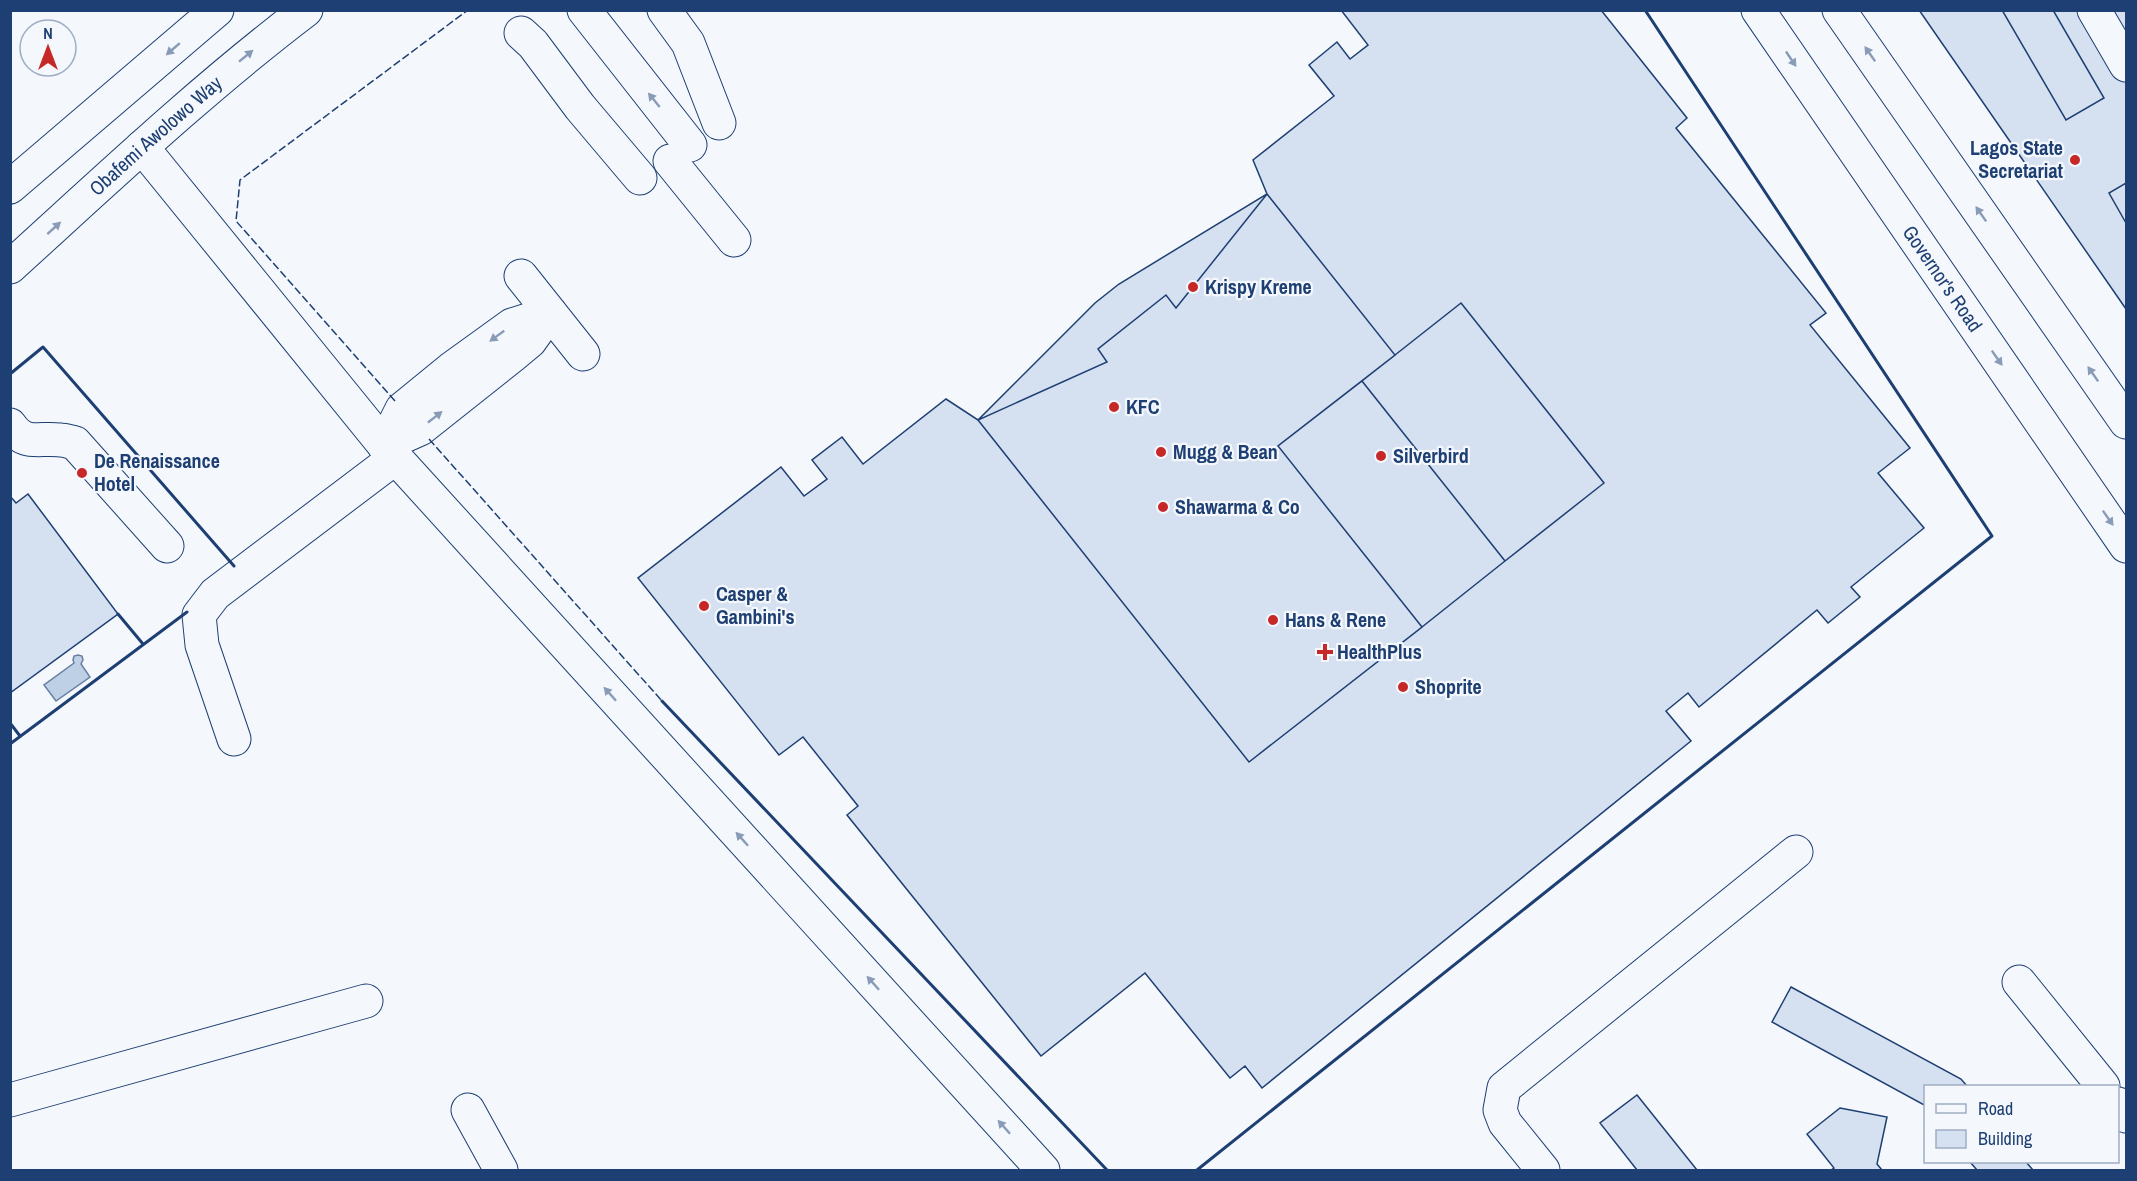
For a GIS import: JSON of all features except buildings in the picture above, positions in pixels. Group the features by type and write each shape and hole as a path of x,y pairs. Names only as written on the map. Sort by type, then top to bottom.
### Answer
{"street":[{"path":"10,187 217,10"},
{"name":"Obafemi Awolowo Way","path":"10,267 247,55 306,10"},
{"path":"584,10 680,153 734,240"},
{"path":"664,10 688,43 719,123"},
{"name":"Governor's Road","path":"1758,10 2127,546"},
{"path":"1839,10 2127,422"},
{"path":"2094,10 2125,60"},
{"path":"521,33 533,44 580,107 640,178"},
{"path":"142,147 390,452 1043,1170"},
{"path":"521,276 583,354"},
{"path":"234,739 202,645 199,615 215,594 530,341 550,313"},
{"path":"10,424 17,434 33,441 59,439 75,443 167,546"},
{"path":"1543,1170 1505,1123 1500,1110 1504,1088 1796,852"},
{"path":"2019,982 2102,1085"},
{"path":"10,1100 366,1001"},
{"path":"468,1110 501,1170"}],"water":[{"path":"74,656 82,656 81,664 90,677 56,701 44,685 74,663"}],"fence":[{"path":"395,401 236,221 240,180 468,10"},
{"path":"429,439 662,701"}],"wall":[{"path":"1197,1170 1992,536 1645,10"},
{"path":"10,374 43,347 234,566"},
{"path":"10,744 187,612"},
{"path":"118,614 143,644"},
{"path":"662,701 1107,1170"},
{"path":"10,723 20,736"}],"place":[{"name":"Lagos State Secretariat","path":"2075,160"},
{"name":"Krispy Kreme","path":"1193,287"},
{"name":"KFC","path":"1114,407"},
{"name":"Mugg & Bean","path":"1161,452"},
{"name":"Silverbird","path":"1381,456"},
{"name":"De Renaissance Hotel","path":"82,473"},
{"name":"Shawarma & Co","path":"1163,507"},
{"name":"Casper & Gambini's","path":"704,606"},
{"name":"Hans & Rene","path":"1273,620"},
{"name":"HealthPlus","path":"1325,652"},
{"name":"Shoprite","path":"1403,687"}]}
